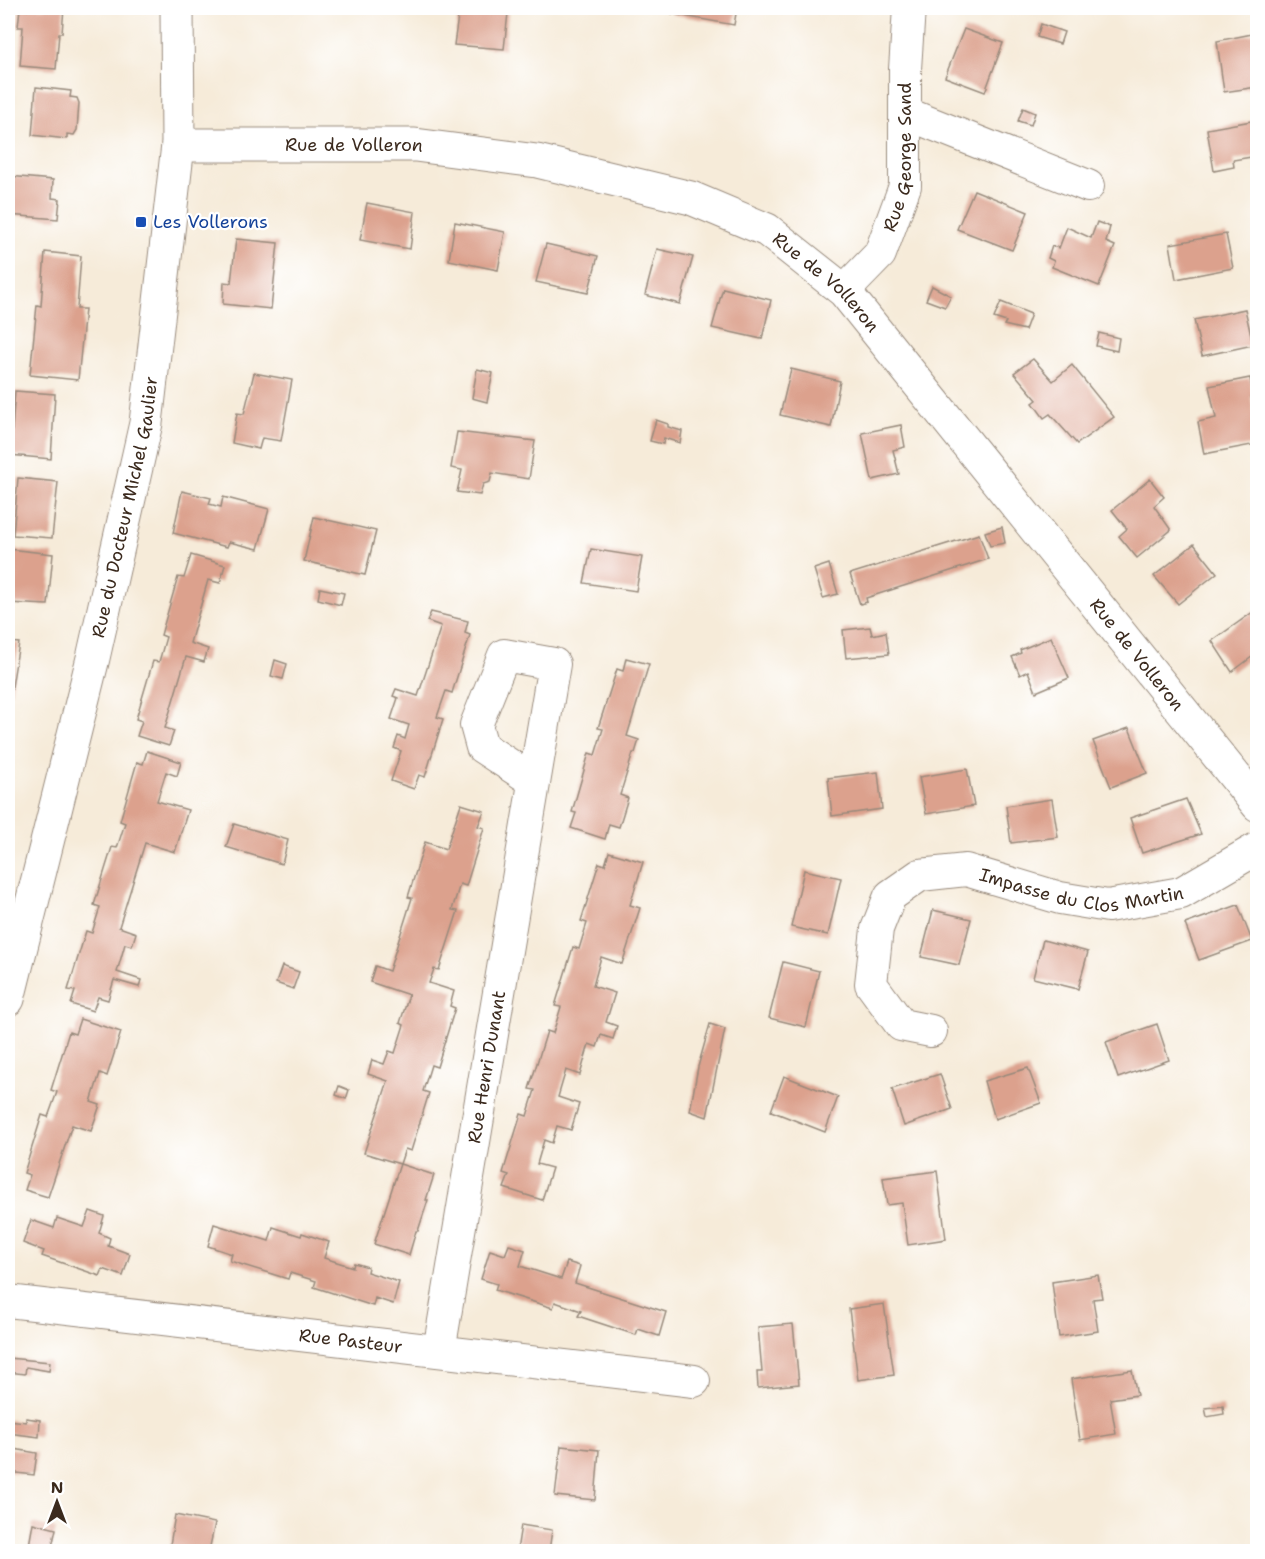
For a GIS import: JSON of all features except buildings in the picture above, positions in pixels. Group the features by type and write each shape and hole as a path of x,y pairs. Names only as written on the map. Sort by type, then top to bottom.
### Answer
{"street":[{"name":"Rue du Docteur Michel Gaulier","path":"8,999 93,658 146,423 178,145 177,8"},
{"name":"Rue George Sand","path":"844,291 880,254 905,186 905,69 909,8"},
{"path":"905,113 1088,186"},
{"name":"Rue de Volleron","path":"178,145 415,145 537,161 691,198 767,230 844,291 1257,805"},
{"name":"Rue Henri Dunant","path":"439,1352 534,781"},
{"name":"Impasse du Clos Martin","path":"931,1031 901,1025 871,984 877,928 890,896 920,875 966,870 1060,898 1108,906 1181,893 1257,848"},
{"name":"Rue Pasteur","path":"8,1301 694,1381"}],"place":[{"name":"Les Vollerons","path":"141,222"}]}
